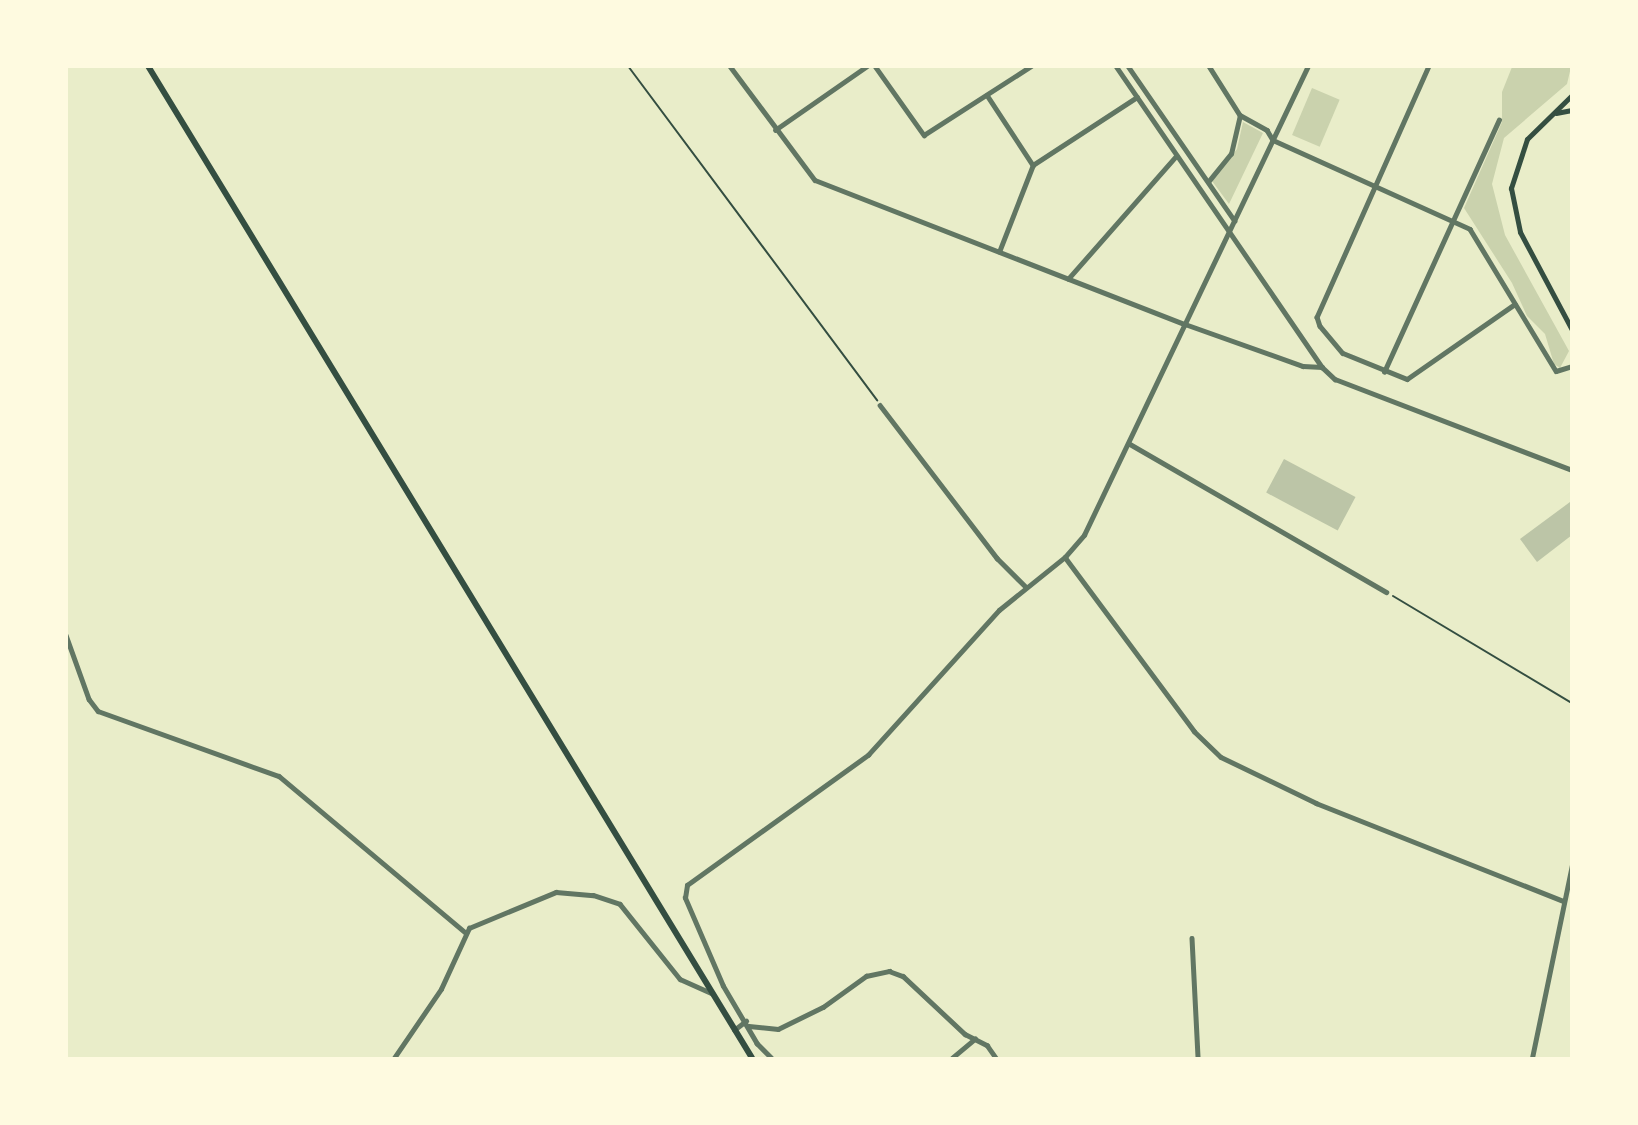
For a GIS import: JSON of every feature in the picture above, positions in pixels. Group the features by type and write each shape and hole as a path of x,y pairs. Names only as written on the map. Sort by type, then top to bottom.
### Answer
{"main road":[{"path":"148,66 752,1059"},
{"path":"1572,95 1522,148 1511,199 1520,232 1572,330"},
{"path":"1556,113 1572,110"}],"street":[{"path":"730,66 814,180 1185,324 1303,366 1322,368"},
{"path":"775,130 867,66"},
{"path":"875,66 927,135 1031,66"},
{"path":"1116,66 1322,368 1335,379 1572,470"},
{"path":"1128,66 1235,221"},
{"path":"1209,66 1240,115 1267,130 1273,140 1453,220 1475,234 1556,370 1572,366"},
{"path":"771,1059 723,986 684,898 687,885 868,755 1025,586 1065,557 1093,520 1308,66"},
{"path":"1429,66 1317,317 1335,347 1401,379 1415,376 1515,304"},
{"path":"987,95 1033,165"},
{"path":"999,252 1033,165 1137,97"},
{"path":"1208,182 1231,155 1240,115"},
{"path":"1384,372 1499,120"},
{"path":"1068,279 1177,156"},
{"path":"880,405 997,558 1025,586"},
{"path":"1130,444 1387,592"},
{"path":"1065,557 1188,723 1221,757 1316,803 1563,901"},
{"path":"66,635 89,699 98,711 279,776 466,933"},
{"path":"1532,1059 1572,864"},
{"path":"394,1059 441,989 466,933 478,922 549,894 602,897 624,907 680,979 712,993"},
{"path":"1192,938 1198,1059"},
{"path":"734,1030 747,1024 768,1030 788,1025 823,1007 866,976 889,971 903,976 975,1039 989,1047 996,1059"},
{"path":"952,1059 975,1039"}],"path":[{"path":"628,66 880,405"},
{"path":"1387,592 1572,703"}],"green space":[{"path":"1512,67 1571,67 1567,84 1504,138 1492,184 1505,235 1569,351 1560,368 1554,364 1545,334 1527,316 1512,283 1464,208 1502,122 1502,92"},
{"path":"1312,88 1340,100 1320,147 1292,135"},
{"path":"1243,122 1263,133 1229,204 1212,181 1237,149"}],"building":[{"path":"1284,459 1356,497 1338,531 1266,493"},
{"path":"1570,502 1572,535 1537,562 1520,539"}]}
